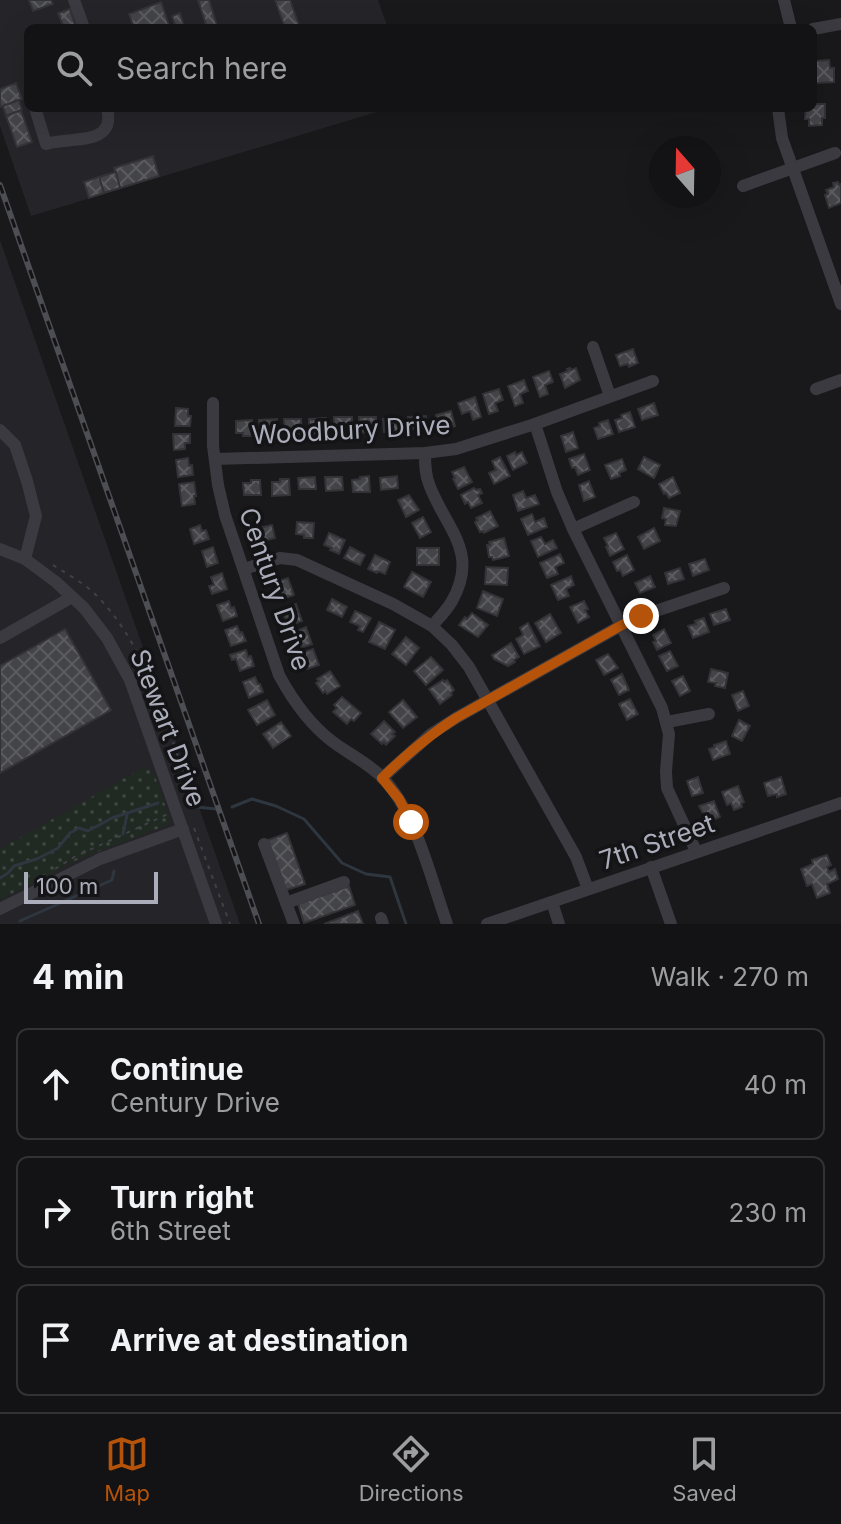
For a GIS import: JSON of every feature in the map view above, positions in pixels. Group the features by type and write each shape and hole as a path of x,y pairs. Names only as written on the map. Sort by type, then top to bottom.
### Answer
{"street":[{"path":"74,0 83,24"},
{"path":"784,0 790,24"},
{"path":"817,28 841,24"},
{"path":"36,112 46,144 90,139 108,127 108,112"},
{"path":"779,112 782,138 793,169 835,267 841,304"},
{"path":"743,186 835,153"},
{"path":"593,347 610,396"},
{"path":"816,389 841,380"},
{"name":"Woodbury Drive","path":"215,459 425,453 456,449 653,381"},
{"name":"Century Drive","path":"213,403 215,459 225,515 279,675 311,723 333,743 359,758 382,778 399,799 411,822 447,924"},
{"path":"535,424 557,492 573,529 662,708 669,734 667,788 696,851"},
{"path":"0,430 15,445 36,516 25,559"},
{"path":"425,453 430,487 459,541 462,555 458,589 432,626"},
{"path":"573,529 634,502"},
{"name":"Stewart Drive","path":"0,549 25,559 56,582 84,608 107,638 130,680 216,924"},
{"path":"244,569 280,558 297,560 393,604 432,626 469,667 576,857 588,889"},
{"path":"382,778 431,734 487,699 641,616 724,588"},
{"path":"0,638 72,597"},
{"path":"667,722 709,714"},
{"name":"7th Street","path":"487,924 841,803"},
{"path":"0,909 100,859 183,829"},
{"path":"264,844 294,924"},
{"path":"651,867 671,924"},
{"path":"286,903 344,882"},
{"path":"552,902 559,924"}],"shaded area":[{"path":"0,0 378,0 387,24 24,24 24,112 377,112 31,216 0,126"},
{"path":"0,240 240,924 0,924"},
{"path":"142,768 150,770 155,776 169,817 168,825 79,859 0,900 0,849"}],"building":[{"path":"29,0 51,0 53,4 33,11"},
{"path":"198,0 209,0 217,24 206,24"},
{"path":"275,0 290,0 299,24 284,24"},
{"path":"161,2 169,24 133,24 129,14"},
{"path":"70,9 75,24 62,24 58,13"},
{"path":"180,13 183,24 175,24 172,16"},
{"path":"829,60 830,68 834,68 834,82 817,83 817,61"},
{"path":"16,83 22,99 0,107 0,89"},
{"path":"19,100 22,110 6,116 3,106"},
{"path":"817,104 825,104 822,125 809,126 809,119 805,119 806,112 817,112"},
{"path":"21,110 32,142 17,147 6,116"},
{"path":"153,156 159,176 120,188 114,168"},
{"path":"116,172 120,188 104,193 99,177"},
{"path":"99,177 104,193 89,198 84,182"},
{"path":"838,182 841,184 841,203 829,208 826,190"},
{"path":"633,349 638,363 629,367 628,364 620,366 616,355"},
{"path":"576,368 580,380 565,388 560,374"},
{"path":"549,371 553,382 545,385 548,394 540,397 533,377"},
{"path":"524,380 528,391 520,394 523,403 515,406 508,386"},
{"path":"499,389 503,400 495,403 498,411 489,414 483,394"},
{"path":"475,397 481,417 473,420 470,411 462,414 458,403"},
{"path":"654,403 658,415 642,420 638,409"},
{"path":"176,408 188,409 190,426 175,426"},
{"path":"451,411 455,426 438,426 436,415"},
{"path":"630,412 635,427 619,432 615,420"},
{"path":"426,416 426,430 408,429 408,417"},
{"path":"334,417 352,417 352,430 334,433"},
{"path":"359,417 376,417 376,429 359,433"},
{"path":"326,418 327,431 309,434 309,419"},
{"path":"400,418 401,432 384,432 383,419"},
{"path":"277,419 277,435 260,433 259,420"},
{"path":"284,419 301,419 302,434 285,432"},
{"path":"252,420 253,436 236,433 236,421"},
{"path":"608,420 613,434 598,439 594,428"},
{"path":"573,432 578,448 566,452 561,436"},
{"path":"173,434 190,434 190,443 185,443 185,449 174,450"},
{"path":"515,452 516,455 522,452 527,463 513,470 507,456"},
{"path":"584,454 590,470 578,475 569,459"},
{"path":"500,457 510,476 494,484 489,473 496,470 492,461"},
{"path":"644,457 660,465 654,478 638,469"},
{"path":"188,458 193,475 178,477 176,460"},
{"path":"622,459 626,470 611,479 605,465"},
{"path":"464,467 472,482 458,489 452,472"},
{"path":"369,476 370,492 353,492 352,480"},
{"path":"397,476 398,488 381,490 380,478"},
{"path":"315,477 316,489 299,489 298,478"},
{"path":"325,477 342,477 343,490 326,491"},
{"path":"673,477 680,493 669,498 659,484"},
{"path":"280,479 289,479 290,495 272,496 272,482 280,482"},
{"path":"251,480 260,480 261,495 244,495 243,483 251,483"},
{"path":"589,481 595,497 584,501 579,485"},
{"path":"194,482 195,504 182,506 179,484"},
{"path":"474,488 480,489 482,493 478,495 482,503 471,508 461,495"},
{"path":"523,491 526,498 535,495 539,504 518,511 513,495"},
{"path":"409,495 419,510 406,517 398,500"},
{"path":"664,508 680,511 676,526 665,525 666,519 662,518"},
{"path":"490,511 498,526 480,532 476,518"},
{"path":"532,514 535,522 544,518 547,527 528,535 521,519"},
{"path":"423,517 431,532 420,538 412,523"},
{"path":"297,522 314,523 313,538 296,534"},
{"path":"200,525 209,539 194,544 190,529"},
{"path":"272,525 275,538 258,542 255,529"},
{"path":"654,528 660,541 644,549 638,537"},
{"path":"329,533 345,540 339,554 324,545"},
{"path":"616,533 624,549 610,556 604,538"},
{"path":"541,537 545,544 553,540 557,548 538,557 531,541"},
{"path":"504,538 509,556 493,560 489,557 487,545"},
{"path":"213,547 218,563 207,567 202,551"},
{"path":"350,547 365,555 360,565 344,558"},
{"path":"417,548 439,548 439,565 417,565"},
{"path":"560,554 564,563 555,567 558,574 547,578 540,563"},
{"path":"375,555 390,562 385,574 368,569"},
{"path":"627,555 634,570 623,576 613,562"},
{"path":"705,559 709,570 693,576 689,564"},
{"path":"486,567 508,568 507,585 485,584"},
{"path":"680,568 684,579 668,584 665,573"},
{"path":"412,572 431,582 423,597 404,587"},
{"path":"222,573 227,589 212,594 209,586 214,585 211,577"},
{"path":"571,576 574,585 566,589 569,596 558,600 551,585"},
{"path":"650,576 655,587 640,593 635,583"},
{"path":"288,578 294,595 280,600 276,582"},
{"path":"483,591 503,599 497,616 477,608"},
{"path":"332,599 347,607 342,617 327,610"},
{"path":"229,601 237,616 223,621 217,605"},
{"path":"584,601 589,617 578,623 570,607"},
{"path":"296,604 302,621 288,626 285,608"},
{"path":"726,609 730,620 714,625 710,614"},
{"path":"355,611 371,618 363,632 358,630 360,626 350,622"},
{"path":"472,613 488,625 478,637 459,625"},
{"path":"550,614 561,633 546,642 535,623"},
{"path":"704,618 709,632 693,638 688,626"},
{"path":"379,622 395,630 385,649 369,642"},
{"path":"528,623 540,646 524,654 516,639 523,635 520,628"},
{"path":"237,626 246,641 231,646 225,630"},
{"path":"306,627 312,644 297,649 294,632"},
{"path":"65,629 111,710 0,773 0,666"},
{"path":"664,629 671,643 657,650 653,635"},
{"path":"406,637 419,648 406,665 392,654"},
{"path":"511,643 519,657 515,662 508,666 494,659 492,655"},
{"path":"313,649 319,665 307,669 299,654"},
{"path":"246,650 254,666 240,671 236,659 232,660 230,655"},
{"path":"670,651 678,666 667,671 659,656"},
{"path":"608,654 618,668 604,675 596,660"},
{"path":"431,657 443,670 426,685 414,671"},
{"path":"711,669 728,673 725,688 708,682"},
{"path":"330,671 340,686 327,694 316,683"},
{"path":"622,674 629,690 619,695 611,680"},
{"path":"683,676 690,691 680,696 672,681"},
{"path":"255,677 263,692 249,698 243,682"},
{"path":"447,680 454,690 440,704 429,689"},
{"path":"743,691 749,706 738,711 732,695"},
{"path":"342,697 361,713 347,724 333,712 337,708 334,705"},
{"path":"630,699 638,714 627,720 619,704"},
{"path":"267,700 275,715 257,725 248,710"},
{"path":"403,700 417,717 403,728 389,712"},
{"path":"739,720 750,726 742,741 732,736"},
{"path":"384,721 395,732 386,745 371,734"},
{"path":"281,722 291,736 273,748 263,734"},
{"path":"726,741 730,754 713,760 709,749"},
{"path":"698,777 703,793 692,796 687,781"},
{"path":"781,777 786,794 768,796 764,783"},
{"path":"738,786 744,802 742,807 734,810 731,803 727,805 722,792"},
{"path":"714,801 720,817 708,822 699,806"},
{"path":"287,833 305,884 286,890 268,840"},
{"path":"827,855 831,865 827,867 829,872 835,869 838,879 827,884 830,893 817,898 812,884 807,886 801,869 813,864 812,860"},
{"path":"349,886 355,905 304,923 298,904"},
{"path":"358,911 363,924 324,924"}],"waterway":[{"path":"232,807 252,799 304,819 342,863 366,874 390,877 406,924"},
{"path":"0,878 14,866 58,848 70,833 79,828 88,831 112,818 158,803"},
{"path":"187,806 216,809"},
{"path":"123,834 127,815"},
{"path":"20,921 112,880 114,871"}],"railway":[{"path":"0,185 259,924"}],"route":[{"path":"411,822 399,799 382,778 406,755 431,734 487,699 641,616"}]}
